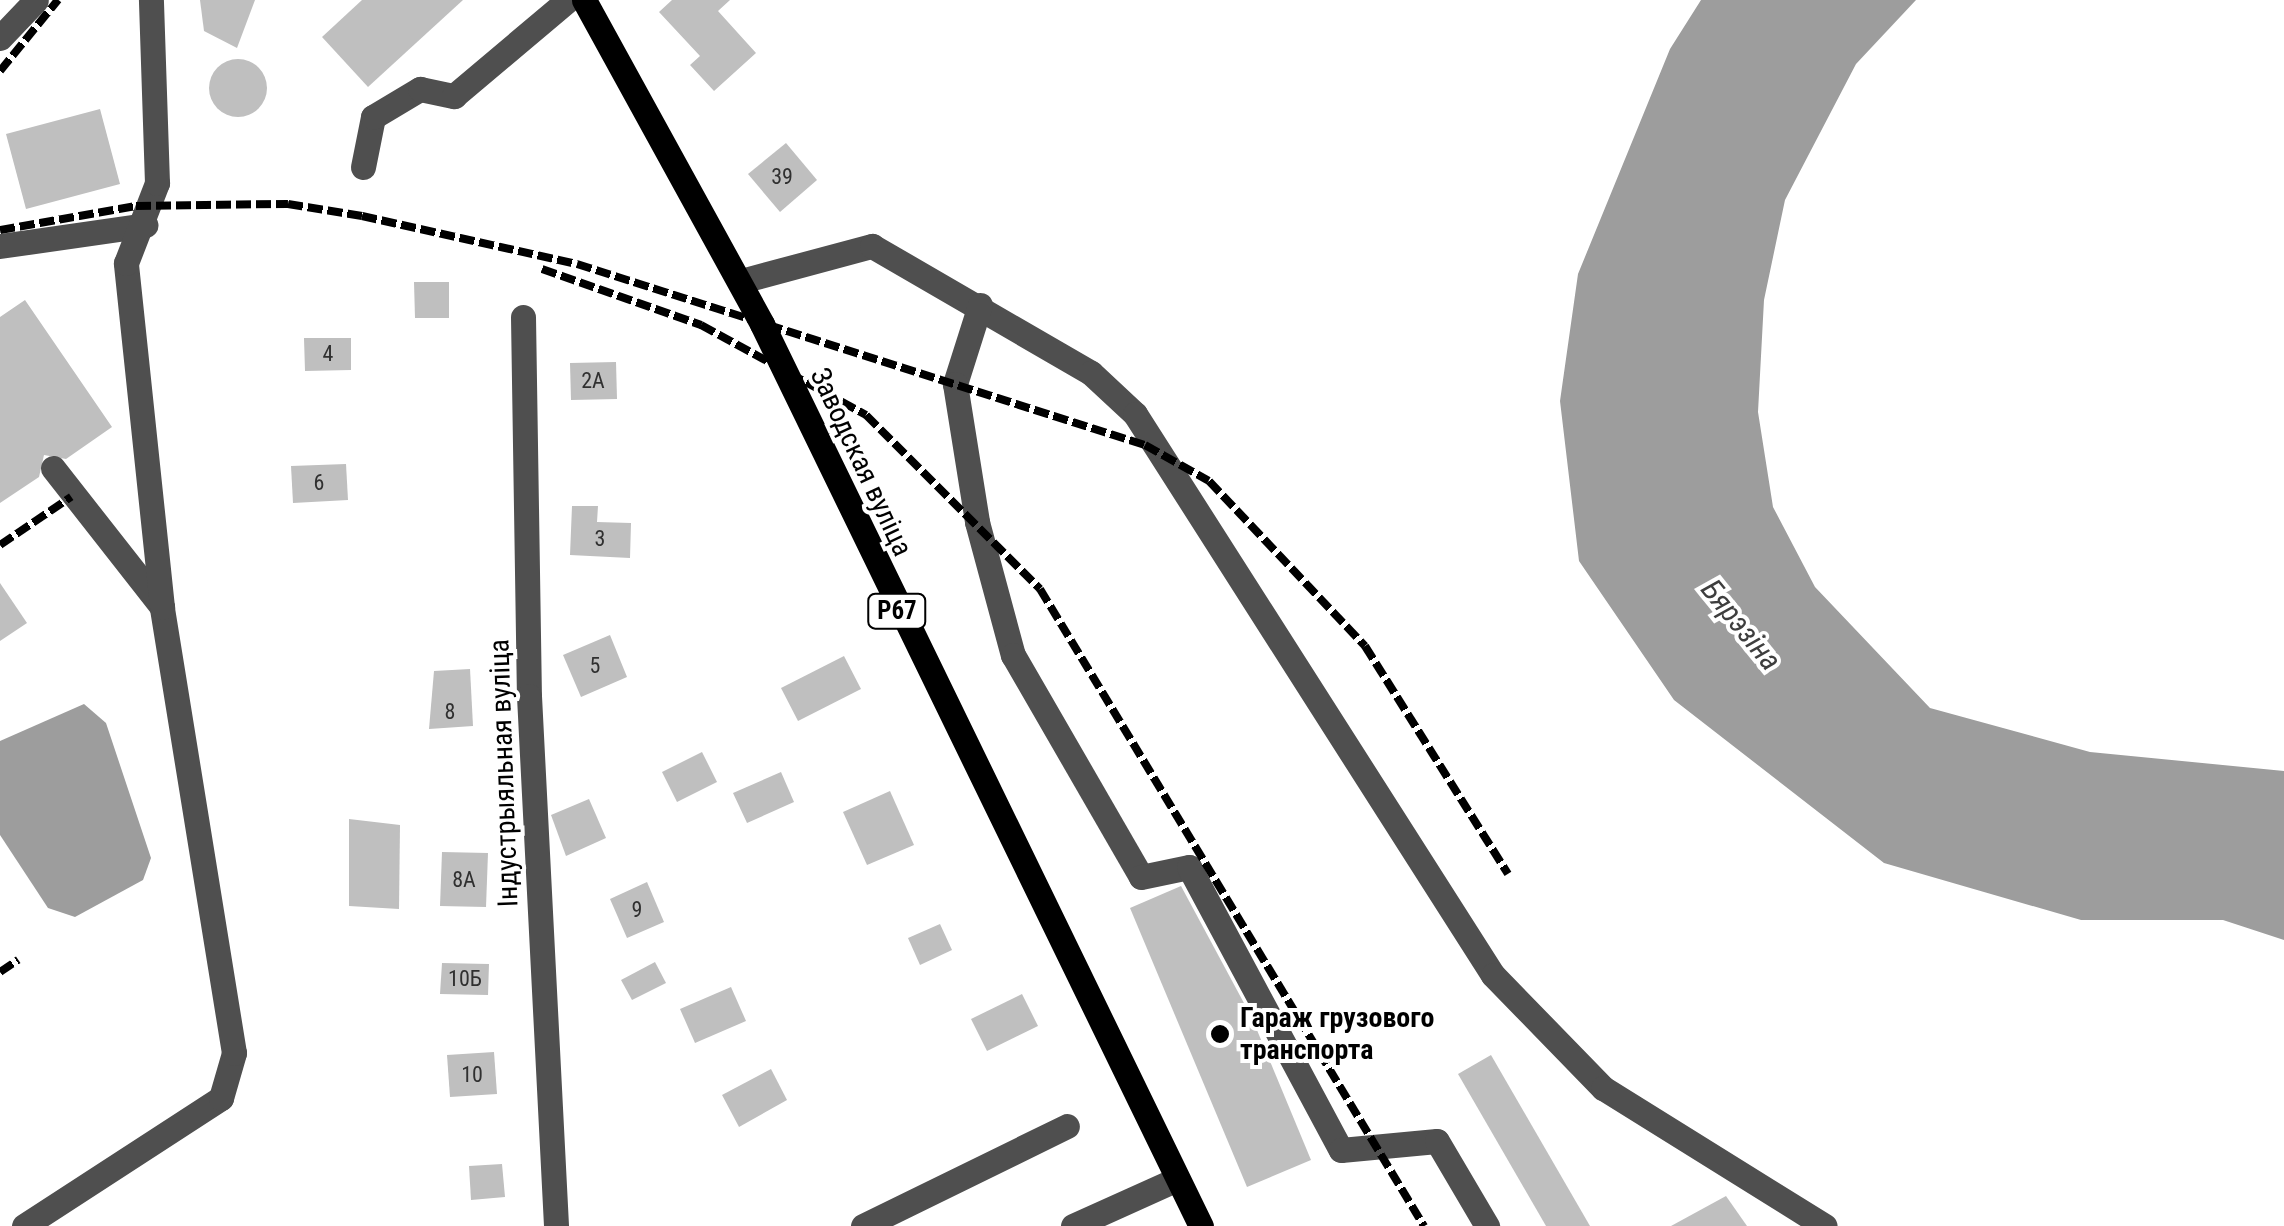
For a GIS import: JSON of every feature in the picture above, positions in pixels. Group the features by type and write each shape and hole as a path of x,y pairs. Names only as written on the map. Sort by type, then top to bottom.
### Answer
{"main road":[{"name":"Заводская вуліца","path":"584,0 740,280 1201,1226"}],"street":[{"path":"0,38 36,0"},
{"path":"24,1226 221,1098 230,1081 234,1053 162,607 126,263 145,225 157,183 151,0"},
{"path":"364,167 373,117 420,88 454,96 568,0"},
{"path":"0,246 145,225"},
{"path":"740,280 872,246 980,305 1091,373 1135,414 1492,975 1603,1088 1824,1226"},
{"path":"980,305 955,384 977,522 1013,655 1140,877 1189,866 1341,1150 1437,1140 1487,1226"},
{"name":"Індустрыяльная вуліца","path":"523,317 529,696 556,1226"},
{"path":"52,468 162,607"},
{"path":"863,1226 1068,1126"},
{"path":"1073,1226 1177,1179"}],"water":[{"name":"Бярэзіна","path":"1701,0 1916,0 1856,64 1785,200 1764,300 1758,412 1773,507 1815,587 1930,708 2090,752 2284,771 2284,940 2223,920 2081,920 1884,863 1674,700 1579,561 1560,401 1578,274 1670,49"},
{"path":"84,704 106,723 151,858 143,880 75,917 48,908 0,835 0,741"}],"building":[{"path":"200,0 255,0 237,48 204,31"},
{"path":"362,0 463,0 368,87 322,37"},
{"path":"672,0 730,0 718,11 756,53 714,91 690,65 700,56 659,12"},
{"path":"238,59 259,67 267,88 259,109 238,117 217,109 209,88 217,67"},
{"path":"100,109 120,184 26,209 6,134"},
{"path":"786,143 817,180 780,212 748,174"},
{"path":"414,282 449,282 449,318 415,318"},
{"path":"25,300 112,427 66,459 44,455 39,477 0,503 0,317"},
{"path":"304,338 351,338 351,370 305,371"},
{"path":"616,362 617,399 571,400 570,363"},
{"path":"346,464 348,500 293,503 291,466"},
{"path":"572,506 598,506 597,522 631,523 630,558 570,555"},
{"path":"0,583 27,623 0,641"},
{"path":"610,635 627,677 581,697 563,655"},
{"path":"844,656 861,689 798,721 781,688"},
{"path":"470,669 473,726 429,729 434,671"},
{"path":"702,752 717,782 677,802 662,772"},
{"path":"781,772 794,802 747,823 733,793"},
{"path":"890,791 914,845 867,865 843,812"},
{"path":"589,799 606,838 566,856 551,815"},
{"path":"349,819 400,825 399,909 349,906"},
{"path":"442,852 488,853 486,907 440,906"},
{"path":"647,882 664,922 627,938 610,899"},
{"name":"Гараж грузового транспорта","path":"1181,886 1252,1018 1311,1160 1247,1187 1130,908"},
{"path":"940,924 952,950 920,965 908,938"},
{"path":"655,962 666,983 632,1000 621,980"},
{"path":"442,963 489,964 488,995 440,994"},
{"path":"731,987 746,1021 695,1043 680,1009"},
{"path":"1022,994 1038,1026 987,1051 971,1019"},
{"path":"494,1052 497,1094 450,1097 447,1055"},
{"path":"1491,1055 1590,1226 1546,1226 1458,1074"},
{"path":"771,1069 787,1100 739,1127 722,1095"},
{"path":"502,1164 505,1197 471,1200 469,1166"},
{"path":"1726,1196 1747,1226 1671,1226"}],"railway":[{"path":"0,71 58,0"},
{"path":"0,230 136,206 288,204 362,216 577,264 1145,445 1209,481 1365,646 1508,874"},
{"path":"542,269 701,325 866,415 1040,589 1424,1226"},
{"path":"0,545 71,497"},
{"path":"0,972 18,960"}],"place":[{"name":"Гараж грузового транспорта","path":"1220,1034"}]}
